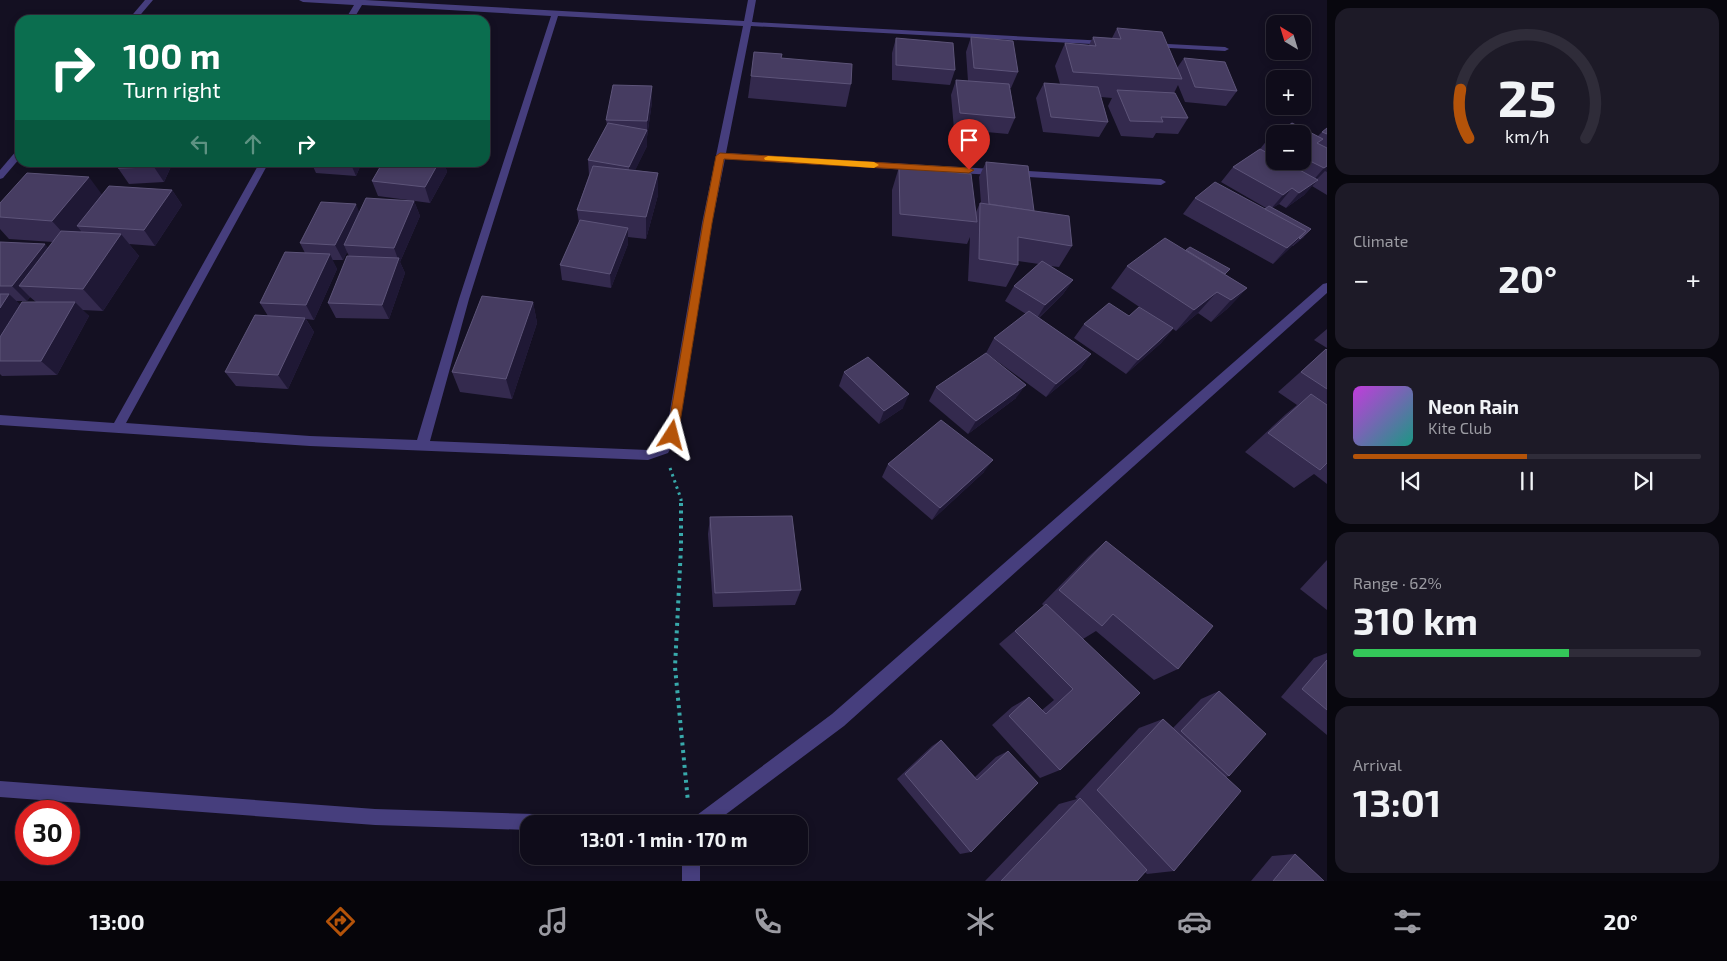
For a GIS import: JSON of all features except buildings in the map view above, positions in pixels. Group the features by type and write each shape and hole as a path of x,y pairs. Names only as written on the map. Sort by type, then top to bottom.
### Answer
{"street":[{"path":"136,15 150,0"},
{"path":"303,0 360,1 748,25 1115,44"},
{"path":"0,420 310,441 648,455 664,449 672,435 707,223 752,0"},
{"path":"352,15 360,1"},
{"path":"422,445 464,299 555,14"},
{"path":"1145,45 1224,49"},
{"path":"720,156 1161,182"},
{"path":"0,176 15,158"},
{"path":"117,428 261,167"},
{"path":"711,815 838,720 1327,287"},
{"path":"0,789 375,817 520,822"},
{"path":"691,865 691,881"}],"path":[{"path":"664,449 681,499 681,547 675,667 688,804"}],"slow traffic":[{"path":"768,158 874,165"}],"route":[{"path":"672,435 720,156 969,170"}]}
